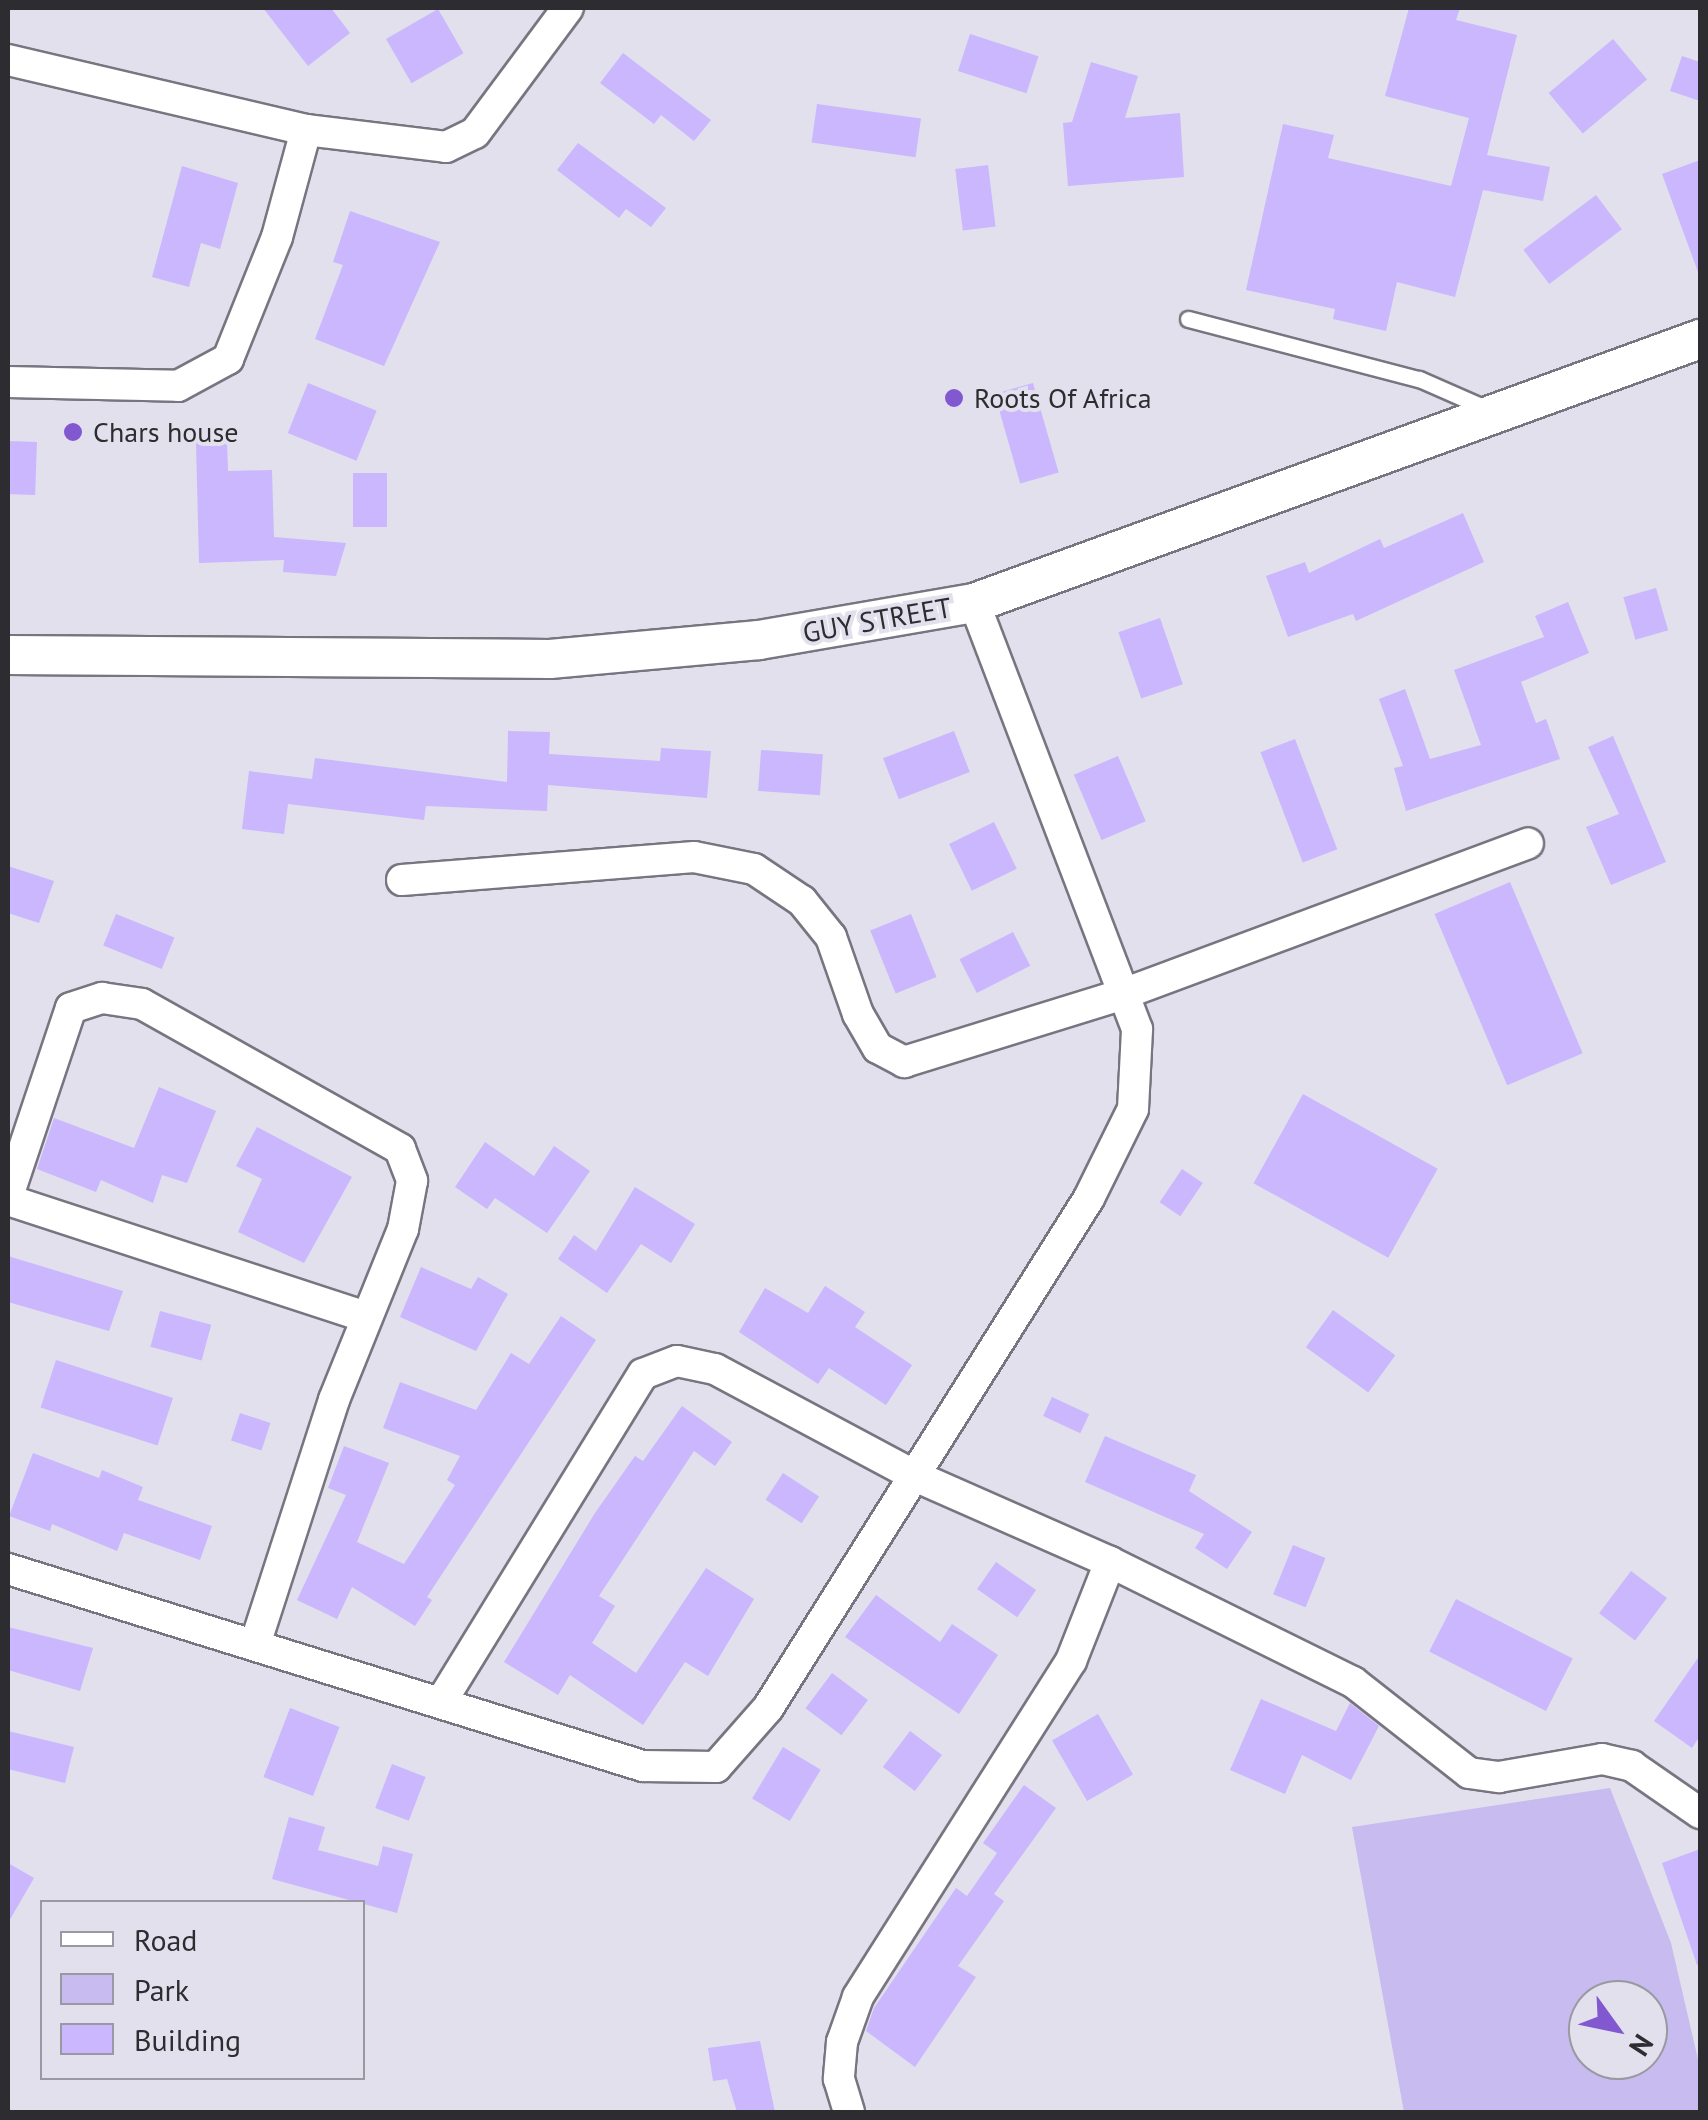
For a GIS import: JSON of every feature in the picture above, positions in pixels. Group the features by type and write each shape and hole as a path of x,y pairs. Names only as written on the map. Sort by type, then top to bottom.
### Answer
{"street":[{"path":"8,60 306,130 414,148 446,146 475,134 568,8"},
{"path":"8,382 178,386 228,359 277,237 306,130"},
{"name":"GUY STREET","path":"8,655 550,660 759,640 974,604 1700,339"},
{"path":"8,1569 644,1766 716,1767 768,1708 1090,1198 1133,1110 1136,1030 974,604"},
{"path":"402,880 694,857 754,869 802,901 831,937 858,1014 878,1048 904,1062 1123,994 1528,843"},
{"path":"255,1644 366,1317 404,1229 412,1181 400,1149 142,1004 102,998 71,1008 8,1198 366,1317"},
{"path":"441,1702 643,1374 677,1360 715,1369 914,1476 1110,1562 1353,1682 1469,1773 1499,1777 1602,1759 1632,1766 1700,1813"},
{"path":"849,2112 839,2079 842,2042 858,1997 1071,1660 1110,1562"}],"lane":[{"path":"1188,319 1419,379 1498,414"}],"green space":[{"path":"1610,1788 1671,1943 1700,2068 1700,2112 1404,2112 1352,1827"}],"building":[{"path":"263,8 331,8 350,33 308,66"},
{"path":"1409,8 1460,8 1456,20 1517,35 1487,155 1550,167 1543,201 1483,190 1455,297 1397,282 1386,331 1333,319 1335,309 1246,290 1283,124 1334,135 1328,158 1451,186 1469,118 1385,96"},
{"path":"438,9 464,53 412,83 386,39"},
{"path":"970,34 1038,56 1026,93 958,71"},
{"path":"1613,39 1647,80 1583,134 1549,93"},
{"path":"623,53 711,120 694,141 661,115 654,124 600,83"},
{"path":"1682,56 1700,62 1700,101 1670,91"},
{"path":"1091,62 1138,76 1125,118 1180,113 1184,177 1068,186 1063,123 1072,122"},
{"path":"817,104 921,119 916,157 812,143"},
{"path":"578,143 666,208 651,227 626,209 619,218 557,170"},
{"path":"1700,160 1700,271 1698,272 1662,174"},
{"path":"988,165 996,227 963,231 955,169"},
{"path":"182,166 238,183 220,249 201,243 189,287 152,277"},
{"path":"1596,195 1622,229 1549,284 1523,250"},
{"path":"350,211 440,242 384,366 315,339 343,265 333,262"},
{"path":"308,383 377,411 356,461 288,433"},
{"path":"1033,383 1059,472 1020,483 995,394"},
{"path":"8,441 37,442 35,495 8,494"},
{"path":"227,442 228,471 272,470 274,537 346,543 336,576 283,572 284,560 199,563 196,443"},
{"path":"353,473 387,473 387,527 353,527"},
{"path":"1463,513 1484,562 1356,621 1353,614 1288,637 1266,576 1305,562 1309,573 1380,539 1384,548"},
{"path":"1656,588 1668,630 1635,640 1623,597"},
{"path":"1568,602 1589,653 1521,682 1536,723 1546,719 1560,759 1406,811 1394,768 1403,766 1379,699 1405,689 1430,759 1481,745 1454,670 1544,637 1535,616"},
{"path":"1160,618 1183,684 1141,699 1118,632"},
{"path":"508,731 550,732 549,754 660,761 661,748 711,751 707,798 548,785 547,811 426,806 424,820 288,804 284,834 242,829 249,771 312,779 315,758 507,782"},
{"path":"954,731 970,772 899,799 883,758"},
{"path":"1613,736 1666,862 1611,885 1586,827 1619,814 1588,747"},
{"path":"1295,739 1337,849 1303,862 1260,752"},
{"path":"761,750 823,754 820,795 758,791"},
{"path":"1118,756 1146,821 1102,840 1074,775"},
{"path":"994,822 1017,869 972,891 949,844"},
{"path":"8,866 54,881 39,923 8,913"},
{"path":"1510,882 1583,1053 1507,1085 1435,914"},
{"path":"116,914 174,938 162,969 103,946"},
{"path":"911,914 936,977 896,994 870,930"},
{"path":"1013,932 1030,966 977,993 960,959"},
{"path":"159,1087 216,1111 187,1183 162,1175 153,1203 101,1180 96,1192 37,1169 54,1118 134,1148"},
{"path":"1303,1094 1438,1169 1388,1258 1254,1183"},
{"path":"257,1127 352,1177 304,1263 238,1232 262,1179 236,1166"},
{"path":"485,1142 534,1176 554,1146 590,1171 547,1233 495,1198 487,1209 455,1187"},
{"path":"1182,1169 1203,1183 1180,1216 1160,1202"},
{"path":"635,1187 695,1224 671,1263 641,1244 607,1293 558,1259 574,1235 596,1251"},
{"path":"8,1256 123,1291 109,1331 8,1302"},
{"path":"421,1267 471,1289 478,1277 508,1294 476,1351 400,1317"},
{"path":"825,1286 865,1312 855,1327 912,1365 886,1405 829,1368 818,1384 739,1332 765,1288 808,1313"},
{"path":"1333,1310 1395,1355 1368,1392 1306,1347"},
{"path":"160,1311 211,1325 202,1360 150,1347"},
{"path":"561,1316 596,1340 427,1597 432,1600 415,1626 352,1587 337,1619 297,1600 346,1495 328,1488 344,1446 389,1463 357,1542 404,1564 455,1485 447,1480 460,1456 383,1428 400,1382 476,1410 511,1353 529,1364"},
{"path":"56,1360 173,1398 158,1446 41,1408"},
{"path":"1052,1397 1089,1414 1080,1433 1043,1416"},
{"path":"682,1406 732,1442 715,1466 694,1451 599,1596 615,1606 592,1643 636,1673 706,1568 754,1599 708,1676 685,1662 643,1725 570,1675 558,1695 504,1662 595,1513 635,1456 643,1461"},
{"path":"240,1413 270,1423 261,1450 231,1441"},
{"path":"1105,1436 1196,1475 1189,1491 1252,1532 1227,1569 1195,1548 1204,1534 1085,1482"},
{"path":"33,1453 99,1478 102,1470 143,1487 138,1500 212,1526 200,1560 124,1533 117,1551 52,1524 50,1531 9,1516"},
{"path":"783,1473 819,1496 802,1523 766,1500"},
{"path":"1293,1545 1325,1558 1306,1607 1273,1594"},
{"path":"996,1562 1036,1590 1017,1617 977,1589"},
{"path":"1631,1571 1667,1598 1635,1640 1599,1613"},
{"path":"876,1595 940,1642 952,1624 998,1655 959,1714 845,1637"},
{"path":"1456,1599 1573,1658 1546,1711 1429,1652"},
{"path":"8,1627 93,1648 80,1691 8,1670"},
{"path":"1700,1655 1700,1736 1692,1748 1654,1721"},
{"path":"832,1673 868,1700 841,1735 806,1708"},
{"path":"1261,1699 1336,1731 1350,1703 1379,1726 1351,1780 1302,1755 1285,1794 1230,1770"},
{"path":"290,1708 339,1727 313,1796 263,1777"},
{"path":"1098,1714 1133,1775 1087,1801 1052,1740"},
{"path":"8,1731 74,1747 65,1783 8,1769"},
{"path":"910,1731 942,1755 915,1791 883,1767"},
{"path":"783,1747 821,1770 790,1821 752,1798"},
{"path":"392,1764 426,1777 409,1821 375,1808"},
{"path":"1024,1785 1056,1808 994,1894 1004,1901 958,1966 976,1977 915,2067 866,2031 874,2008 956,1888 967,1896 997,1853 983,1843"},
{"path":"289,1817 325,1827 318,1850 378,1866 383,1846 413,1854 397,1913 365,1904 365,1900 349,1900 272,1879"},
{"path":"1700,1849 1700,1964 1697,1965 1662,1863"},
{"path":"8,1863 34,1878 8,1923"},
{"path":"760,2041 775,2112 737,2112 727,2079 713,2081 708,2048"}],"place":[{"name":"Roots Of Africa","path":"954,398"},
{"name":"Chars house","path":"73,432"}]}
